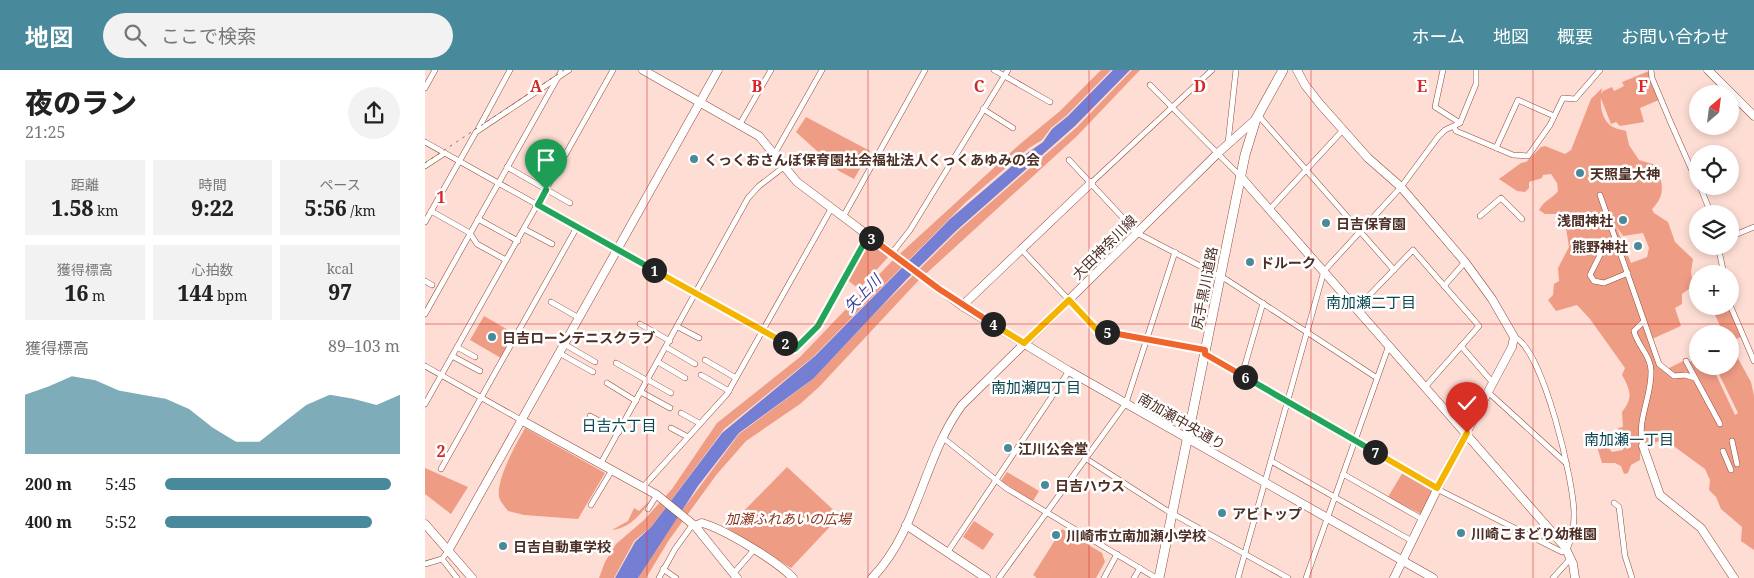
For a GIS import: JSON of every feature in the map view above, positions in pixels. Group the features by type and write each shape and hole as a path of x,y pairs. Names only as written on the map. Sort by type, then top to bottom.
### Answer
{"main road":[{"name":"尻手黒川道路","path":"1158,578 1173,513 1240,176 1257,117 1283,70"}],"street":[{"path":"425,88 435,70"},
{"path":"425,222 510,70"},
{"path":"425,314 562,70"},
{"path":"476,132 569,70"},
{"path":"425,404 613,70"},
{"name":"南加瀬中央通り","path":"643,70 759,136 775,153 797,182 962,306 1069,371 1433,578"},
{"path":"425,564 441,559 447,551 718,70"},
{"path":"740,124 771,70"},
{"path":"775,153 822,70"},
{"path":"843,217 925,70"},
{"path":"994,70 1050,102"},
{"path":"894,254 1007,70"},
{"path":"962,306 1212,70"},
{"path":"1228,143 1236,70"},
{"path":"1297,70 1310,93 1368,158 1401,187 1465,262 1491,299 1514,338 1521,341 1549,399 1562,438 1574,516 1567,550"},
{"path":"1443,70 1435,107 1460,123"},
{"path":"1239,578 1324,271 1401,187 1445,130 1460,123 1476,84 1477,70"},
{"path":"1454,127 1456,131 1513,155 1528,156 1554,116 1563,98 1575,99 1601,70"},
{"path":"1651,70 1652,78 1689,164"},
{"path":"1708,70 1754,116"},
{"path":"1150,86 1240,176 1467,433 1567,550 1571,558 1575,578"},
{"path":"1496,148 1518,100 1554,116"},
{"path":"983,109 1013,128"},
{"path":"1257,117 1394,270"},
{"name":"大田神奈川線","path":"873,578 896,548 942,436 962,406 1217,153 1257,117"},
{"path":"1270,209 1343,130"},
{"path":"425,142 795,349 818,326 868,236"},
{"path":"425,166 445,153"},
{"path":"1069,160 1137,233 1220,276 1377,378"},
{"path":"601,463 748,198 759,186 785,166"},
{"path":"507,168 570,203"},
{"path":"1600,195 1659,364 1674,376 1685,375 1695,378"},
{"path":"1480,216 1501,198 1522,219"},
{"path":"643,487 729,391 831,209"},
{"path":"431,211 470,233 477,244 506,260"},
{"path":"478,219 518,241"},
{"path":"441,469 577,227"},
{"path":"1739,233 1754,227"},
{"path":"524,229 550,242"},
{"path":"1615,238 1604,247 1590,275 1594,281 1601,283 1628,273"},
{"path":"1021,250 1097,330 1205,352 1287,402 1437,488 1562,552 1567,550"},
{"path":"1357,308 1413,250 1479,326 1426,386"},
{"path":"999,578 1126,403 1175,252"},
{"path":"1444,286 1465,262"},
{"path":"1242,375 1263,303"},
{"path":"553,305 579,318"},
{"path":"1734,315 1754,361"},
{"path":"1643,322 1634,331 1648,360 1651,371 1642,421 1643,446 1660,495 1701,528 1734,578"},
{"path":"644,325 670,341"},
{"path":"678,327 699,338"},
{"path":"1393,578 1437,488 1512,347 1514,338"},
{"path":"564,344 595,362"},
{"path":"1306,578 1389,344"},
{"path":"1461,346 1493,383"},
{"path":"457,347 475,357"},
{"path":"667,347 695,364"},
{"path":"559,353 593,372"},
{"path":"452,356 477,371"},
{"path":"705,360 736,378"},
{"path":"1686,361 1719,424"},
{"path":"658,362 685,378"},
{"path":"616,363 671,393"},
{"path":"425,366 658,495 692,524 735,576 753,551"},
{"path":"947,553 1069,371"},
{"path":"701,375 729,391"},
{"path":"606,383 637,400"},
{"path":"641,392 670,408"},
{"path":"1488,392 1567,464"},
{"path":"681,413 699,423"},
{"path":"590,416 619,432"},
{"path":"671,428 688,437"},
{"path":"942,436 996,482 1158,578"},
{"path":"1732,441 1737,464"},
{"path":"1723,451 1731,470"},
{"path":"1085,458 1173,513 1288,578"},
{"path":"1271,461 1412,540"},
{"path":"591,505 612,470"},
{"path":"1343,474 1422,519"},
{"path":"648,509 658,495"},
{"path":"1614,503 1619,507 1625,556 1632,578"},
{"path":"692,524 702,523 716,528 776,563 793,578"},
{"path":"425,524 469,577"},
{"path":"659,578 692,524"},
{"path":"906,525 985,578"},
{"path":"1104,578 1117,554"},
{"path":"1553,578 1571,558"},
{"path":"441,559 457,578"},
{"path":"1134,578 1139,568"},
{"path":"663,569 676,578"}],"green space":[{"path":"1101,70 1111,70 1067,115 1051,128 1042,140 1029,148 966,202 813,357 724,429 652,526 634,541 614,578 599,578 605,562 616,544 644,520 672,489 717,423 800,357 892,261 1020,144 1060,111"},
{"path":"1132,70 1140,70 1077,136 918,281 819,387 800,404 746,441 717,474 669,540 646,578 638,578 663,536 739,434 812,380 881,307 958,231 1077,127"},
{"path":"1649,71 1649,78 1659,100 1640,108 1644,122 1620,126 1616,122 1611,124 1600,96 1603,91 1612,87 1614,91 1624,86 1622,82"},
{"path":"1602,88 1601,108 1604,118 1612,127 1626,131 1629,145 1639,160 1656,165 1662,188 1660,198 1652,209 1654,213 1668,222 1675,242 1693,259 1692,265 1689,265 1689,289 1682,294 1682,304 1675,308 1681,326 1652,339 1660,362 1667,369 1687,359 1689,362 1689,375 1716,375 1735,415 1738,413 1719,375 1739,375 1739,360 1751,382 1754,396 1754,550 1741,541 1742,527 1721,509 1716,497 1709,490 1710,480 1705,469 1664,439 1640,449 1640,460 1631,465 1628,473 1624,474 1621,466 1615,463 1602,463 1598,450 1600,445 1607,446 1612,452 1623,450 1624,444 1618,428 1623,427 1622,412 1629,398 1629,390 1622,375 1625,368 1590,319 1577,305 1556,311 1548,300 1553,295 1554,284 1559,281 1558,268 1569,247 1566,228 1568,224 1561,214 1545,214 1539,210 1558,191 1557,183 1551,174 1543,175 1542,178 1529,182 1529,188 1525,192 1517,191 1499,179 1521,163 1526,162 1541,147 1545,146 1565,154 1571,150 1591,99","holes":["1616,226 1623,236 1643,233 1649,248 1647,257 1631,263"]},
{"path":"806,117 870,151 854,179 839,171 796,132"},
{"path":"868,239 890,255 859,289 846,279"},
{"path":"1715,315 1732,315 1736,325 1720,325"},
{"name":"日吉ローンテニスクラブ","path":"484,316 515,334 501,358 470,340"},
{"path":"525,428 605,473 578,519 524,515 508,511 500,500 499,490 504,472"},
{"name":"加瀬ふれあいの広場","path":"787,467 840,516 791,568 727,528"},
{"path":"425,468 468,487 451,514 425,494"},
{"path":"1007,472 1039,491 1033,501 1001,481"},
{"path":"1403,472 1433,490 1421,514 1388,497"},
{"path":"649,501 642,511 628,524 612,530 628,521 634,508 639,511"},
{"path":"974,521 994,534 983,550 963,537"},
{"path":"1062,529 1102,553 1105,562 1096,578 1037,578 1033,575"}],"water":[{"name":"矢上川","path":"1113,70 1130,70 1075,126 957,230 906,280 813,379 739,433 698,486 638,578 615,578 635,542 652,526 722,433 815,356 950,219 1026,154 1043,142 1052,129 1068,116"}],"railway":[{"path":"425,163 564,70"}],"place":[{"name":"くっくおさんぽ保育園社会福祉法人くっくあゆみの会","path":"694,159"},
{"name":"天照皇大神","path":"1580,173"},
{"name":"浅間神社","path":"1623,220"},
{"name":"日吉保育園","path":"1326,223"},
{"name":"熊野神社","path":"1638,246"},
{"name":"ドルーク","path":"1250,262"},
{"name":"日吉ローンテニスクラブ","path":"492,337"},
{"name":"江川公会堂","path":"1008,448"},
{"name":"日吉ハウス","path":"1045,485"},
{"name":"アビトップ","path":"1222,513"},
{"name":"川崎こまどり幼稚園","path":"1461,533"},
{"name":"川崎市立南加瀬小学校","path":"1056,535"},
{"name":"日吉自動車学校","path":"503,546"}],"district":[{"name":"南加瀬二丁目","path":"1371,302"},
{"name":"南加瀬四丁目","path":"1036,387"},
{"name":"日吉六丁目","path":"619,425"},
{"name":"南加瀬一丁目","path":"1629,439"}],"route":[{"path":"546,190 538,205 795,349 818,326 868,236 962,306 1024,343 1069,300 1097,330 1205,350 1205,354 1437,488 1467,433"}]}
